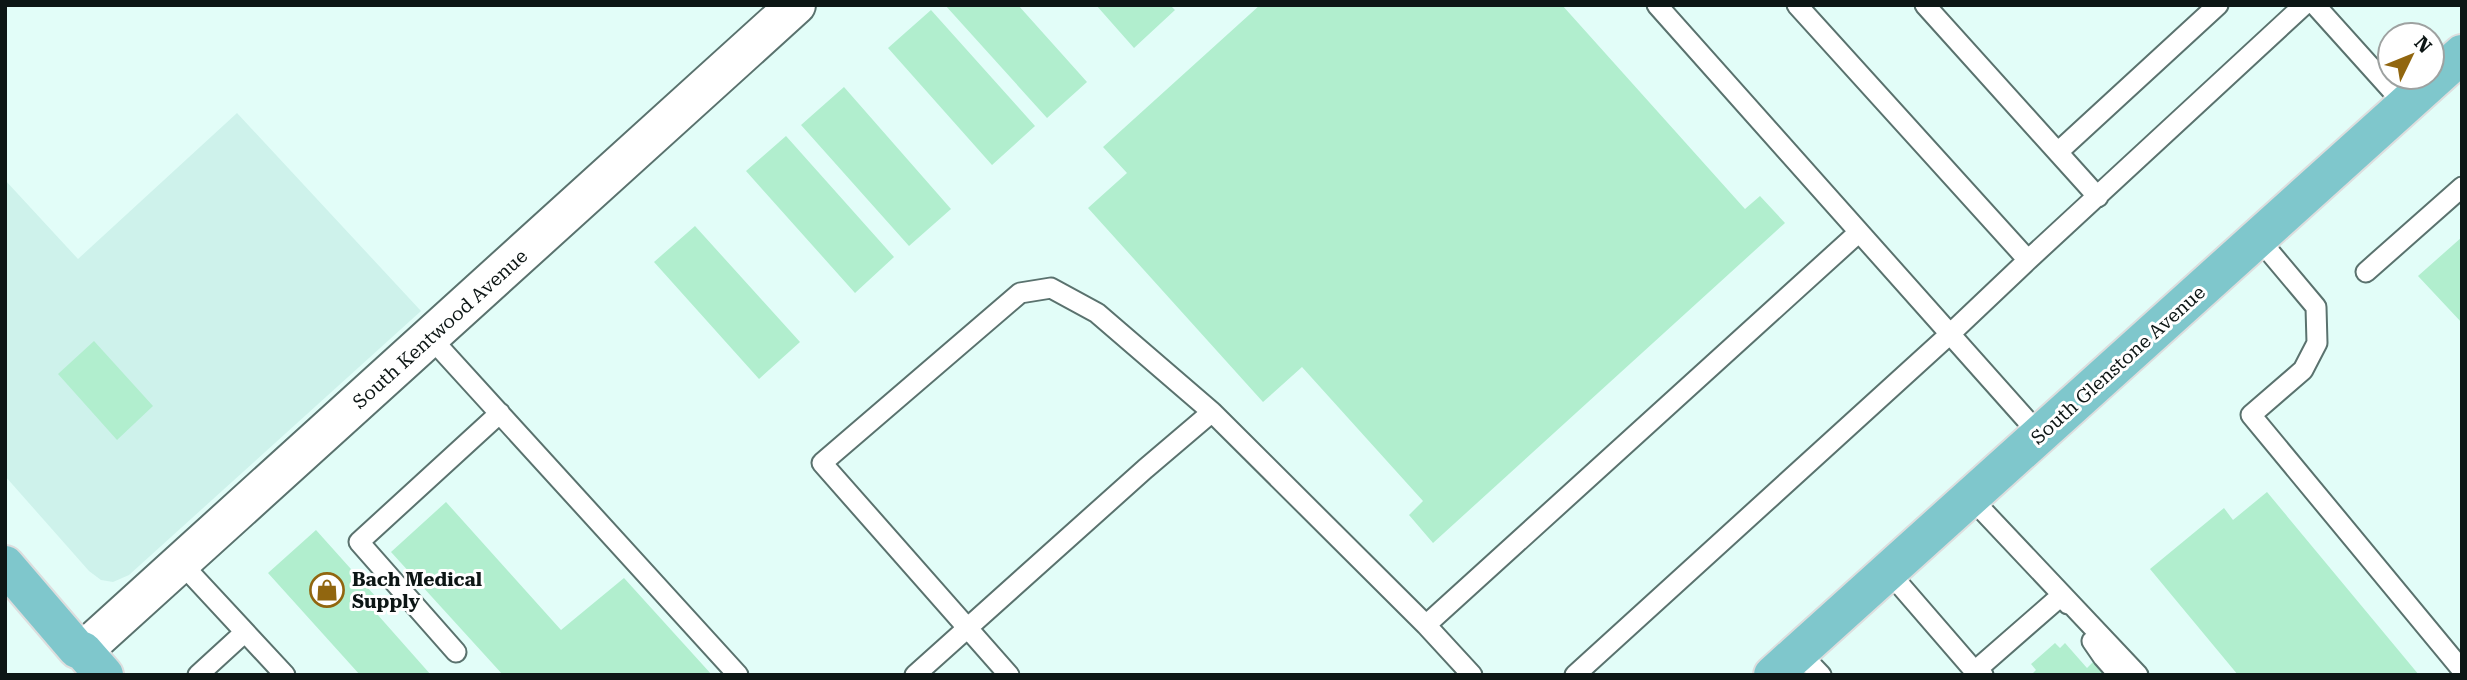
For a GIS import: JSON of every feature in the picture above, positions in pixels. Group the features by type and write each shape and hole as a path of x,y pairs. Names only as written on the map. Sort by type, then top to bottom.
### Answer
{"main road":[{"name":"South Glenstone Avenue","path":"1798,667 1888,571 2405,105 2459,61"},
{"path":"5,565 77,649 94,663"}],"street":[{"name":"South Kentwood Avenue","path":"94,663 181,563 796,5"}],"lane":[{"path":"1657,5 2040,435"},
{"path":"1797,5 2028,260"},
{"path":"1925,5 2098,197"},
{"path":"2058,152 2218,5"},
{"path":"1575,675 1950,334 2304,5"},
{"path":"2315,5 2405,105"},
{"path":"2366,272 2462,187"},
{"path":"1426,625 1858,233"},
{"path":"2258,238 2316,307 2317,343 2303,370 2251,415 2462,670"},
{"path":"1009,675 822,463 1020,293 1052,288 1097,313 1212,412 1426,625 1472,675"},
{"path":"430,337 738,675"},
{"path":"915,675 1212,412"},
{"path":"456,652 359,542 500,413"},
{"path":"1970,497 2138,675"},
{"path":"181,563 285,675"},
{"path":"1888,571 1979,673 2062,595"},
{"path":"2062,595 2103,657 2119,675"},
{"path":"198,675 245,632"}],"shaded area":[{"path":"237,113 421,311 129,575 113,582 101,580 89,571 5,476 5,180 78,259"}],"building":[{"path":"945,5 1018,5 1087,82 1047,118"},
{"path":"1096,5 1170,5 1175,10 1134,48"},
{"path":"1260,5 1562,5 1745,209 1760,196 1785,223 1433,543 1409,515 1423,501 1302,367 1263,402 1088,208 1127,173 1103,147"},
{"path":"931,10 1035,126 992,165 888,48"},
{"path":"844,87 951,209 909,246 801,125"},
{"path":"786,136 894,257 855,293 746,171"},
{"path":"695,226 800,342 759,379 654,262"},
{"path":"2462,237 2462,323 2418,276"},
{"path":"94,341 153,406 117,440 58,374"},
{"path":"2267,492 2419,675 2238,675 2150,569 2224,508 2233,520"},
{"path":"446,502 561,630 624,578 712,675 503,675 391,552"},
{"name":"Bach Medical Supply","path":"316,530 385,607 377,614 431,675 360,675 268,573"},
{"path":"2055,643 2060,648 2065,643 2087,668 2093,662 2105,675 2034,675 2036,670 2031,664"}],"place":[{"name":"Bach Medical Supply","path":"327,590"}]}
